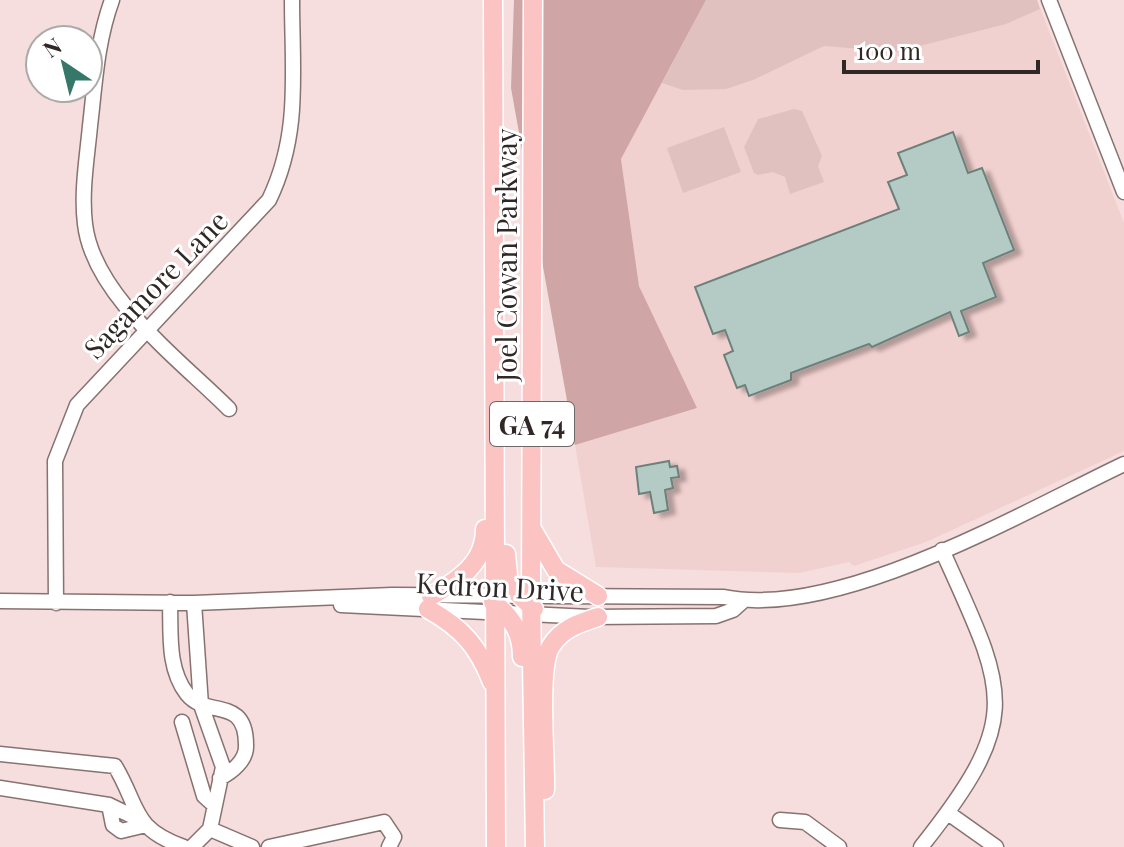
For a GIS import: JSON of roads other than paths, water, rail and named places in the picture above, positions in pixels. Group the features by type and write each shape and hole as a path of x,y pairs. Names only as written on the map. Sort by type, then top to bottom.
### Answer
{"main road":[{"name":"Joel Cowan Parkway","path":"493,0 496,847"},
{"name":"Joel Cowan Parkway","path":"533,0 531,606 534,845"},
{"path":"493,372 503,410 506,443 506,565 509,585 531,606"},
{"path":"493,399 485,435 485,546 468,572 430,603 467,635 481,652 496,691"},
{"path":"531,527 556,570 598,596"},
{"path":"496,604 514,622 522,641 526,813 534,845"},
{"path":"534,845 545,807 544,667 550,647 564,631 598,617"}],"street":[{"path":"112,0 102,28 96,69 84,192 84,224 101,275 129,312 229,409"},
{"name":"Sagamore Lane","path":"56,603 53,536 55,461 66,427 77,405 269,200 283,172 292,138 292,0"},
{"path":"1049,0 1124,192"},
{"name":"Kedron Drive","path":"496,604 531,606 598,596 724,597 742,602 851,584 896,571 1124,464"},
{"path":"921,847 969,784 988,747 994,723 995,689 987,651 942,550"},
{"name":"Kedron Drive","path":"0,601 496,604 531,606 598,617 716,616 733,610 742,602"},
{"path":"170,602 173,667 189,696 201,705 220,707 233,713 245,727 247,751 237,767 220,778"},
{"path":"192,847 210,829 223,767 201,705 194,603"},
{"path":"182,722 204,796 214,805"},
{"path":"0,754 115,766 142,822 166,840 184,847"},
{"path":"0,788 109,805 113,825 121,831 132,831 142,822"},
{"path":"948,813 996,847"},
{"path":"780,820 805,822 839,847"},
{"path":"269,847 384,822 394,837 389,847"},
{"path":"210,829 252,847"}]}
